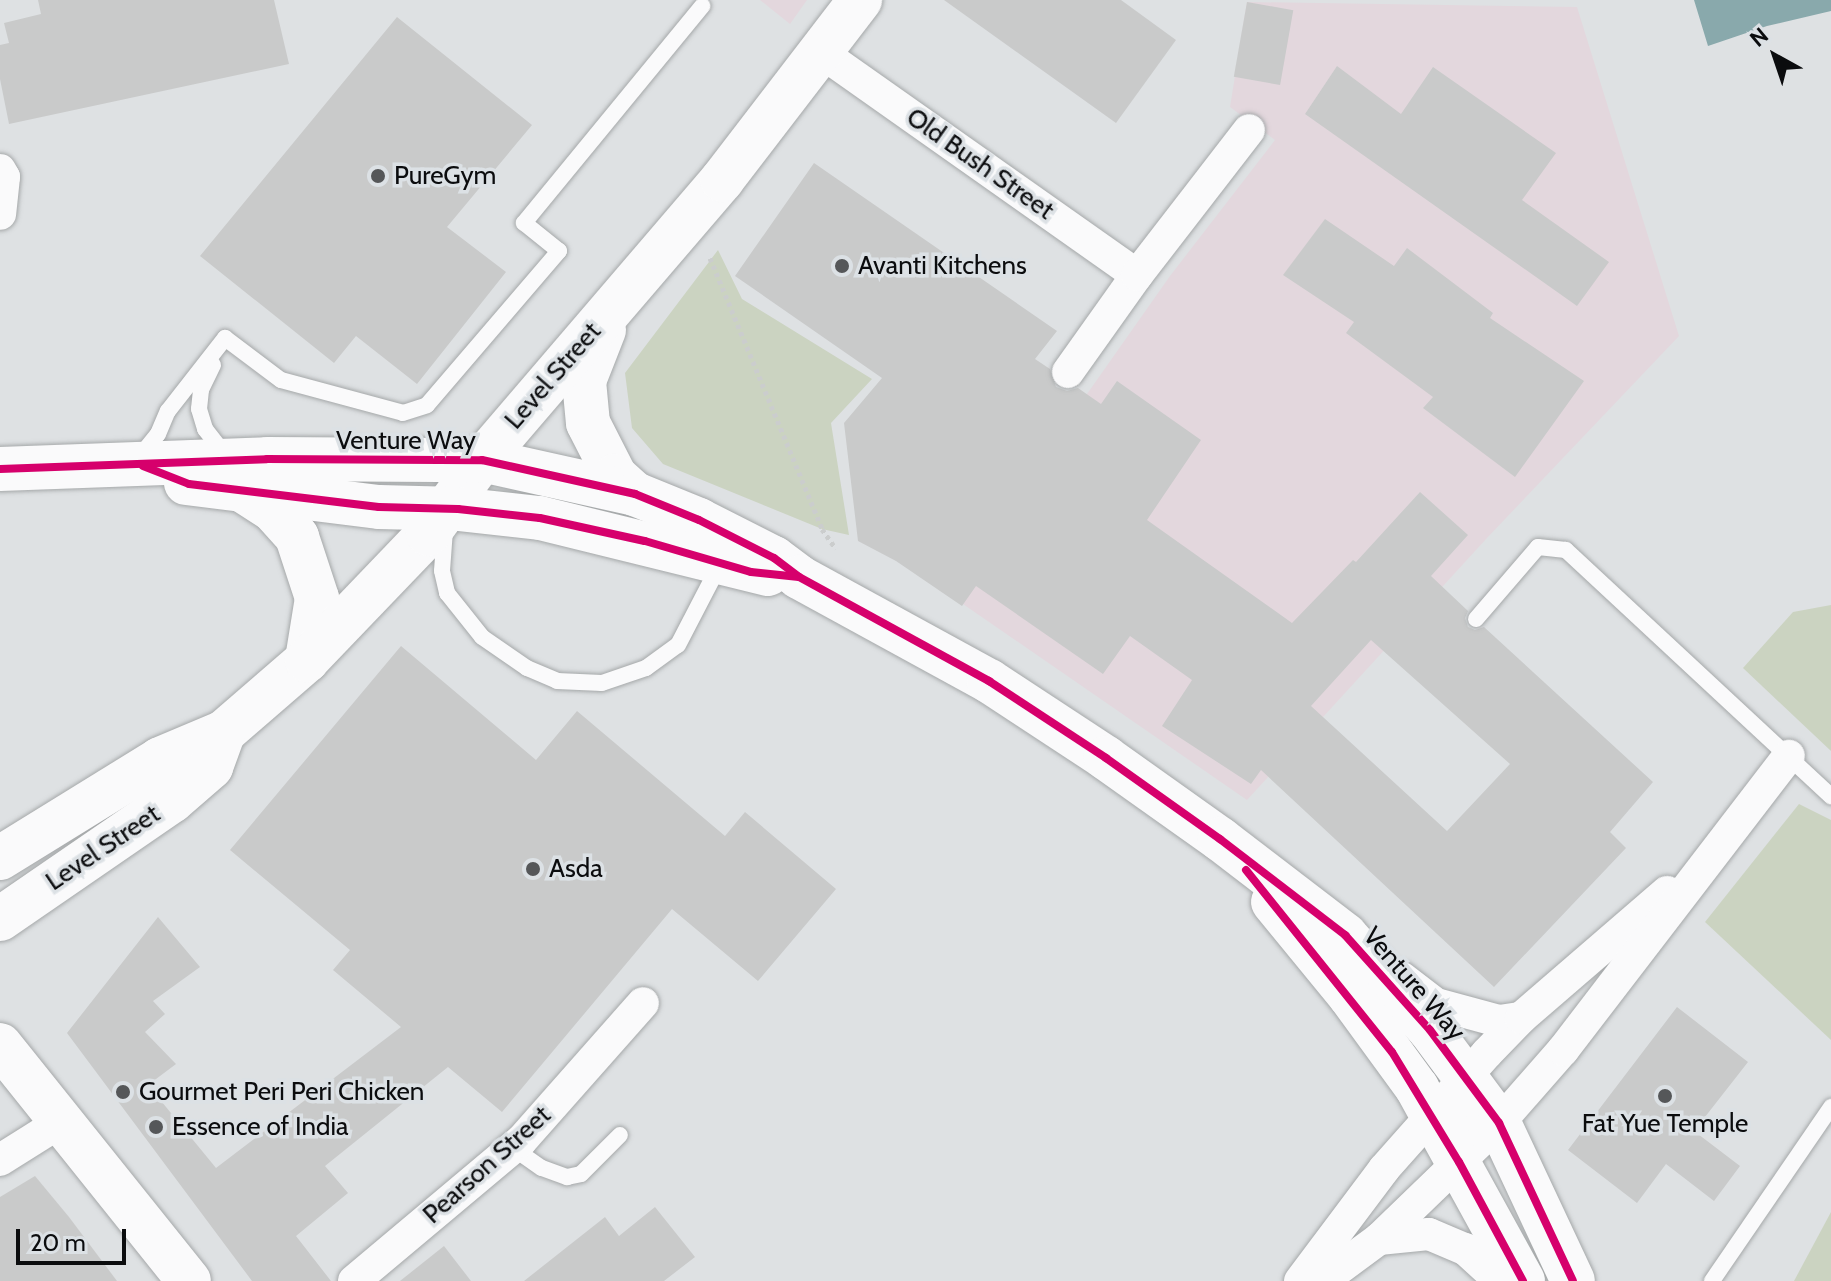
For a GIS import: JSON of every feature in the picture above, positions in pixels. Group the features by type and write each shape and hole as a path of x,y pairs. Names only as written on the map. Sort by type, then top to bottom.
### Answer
{"main road":[{"name":"Level Street","path":"0,858 160,759 224,732 307,660 428,534 482,460 722,180 860,0"},
{"path":"614,306 584,381 588,423 615,476 635,494"},
{"name":"Venture Way","path":"241,475 482,460 635,494 726,550 751,572 799,577 989,681 1220,839 1345,935 1467,1075 1499,1123 1573,1281"},
{"name":"Venture Way","path":"0,469 134,462 241,475 379,507 447,509 540,518 645,541 726,550"},
{"path":"241,475 297,537 317,598 307,660"},
{"name":"Level Street","path":"0,919 172,801 211,767 224,732"},
{"name":"Venture Way","path":"1220,839 1350,996 1392,1052 1432,1114 1523,1281"},
{"path":"0,1045 59,1123 189,1281"}],"street":[{"name":"Old Bush Street","path":"822,53 1137,275"},
{"path":"1068,372 1137,275 1249,130"},
{"path":"0,170 4,177 0,214"},
{"path":"1322,1281 1379,1239 1499,1123 1563,1050 1789,756"},
{"path":"1300,1281 1384,1169 1521,1018 1718,847"},
{"path":"1345,935 1436,1004 1499,1021 1521,1018"},
{"name":"Pearson Street","path":"354,1281 513,1148 643,1003"},
{"path":"1432,1114 1499,1123"},
{"path":"0,1160 59,1123"},
{"path":"1379,1239 1429,1234 1465,1249 1500,1281"}],"lane":[{"path":"225,338 281,380 403,413 427,405 559,251 524,223 702,6"},
{"path":"134,462 158,434 168,411 225,338"},
{"path":"225,338 201,390 199,409 205,429 241,475"},
{"path":"447,509 442,571 447,593 482,637 527,668 557,681 602,683 646,668 678,645 726,550"},
{"path":"1476,619 1538,547 1566,550 1831,796"},
{"path":"1712,1281 1831,1107"},
{"path":"513,1148 542,1168 567,1177 581,1174 620,1135"}],"path":[{"path":"711,249 710,261 822,529 844,560"}],"shaded area":[{"path":"760,0 807,0 790,24"},
{"path":"1247,2 1577,7 1679,336 1487,538 1247,800 934,584 1087,394 1170,276 1275,140 1230,107"}],"green space":[{"path":"718,250 742,299 872,379 831,423 849,535 822,529 663,464 632,428 625,373"},
{"path":"1831,605 1831,751 1743,668 1793,612"},
{"path":"1799,804 1831,820 1831,1040 1705,922"},
{"path":"1831,1212 1831,1281 1794,1281"}],"water":[{"path":"1694,0 1831,0 1831,11 1767,26 1708,46"}],"building":[{"path":"38,0 274,0 289,64 9,124 0,79 0,45 9,43 4,23 41,14"},
{"path":"944,0 1121,0 1176,40 1116,123"},
{"path":"1247,2 1293,10 1280,85 1234,77"},
{"name":"PureGym","path":"397,17 532,125 447,227 506,272 417,384 356,336 334,363 200,256"},
{"path":"1337,66 1401,114 1433,67 1556,153 1522,200 1609,262 1577,306 1305,114"},
{"path":"814,163 1057,331 1035,359 1050,369 1056,387 1067,391 1078,388 1101,404 1117,381 1201,440 1147,520 1292,623 1353,560 1356,562 1420,492 1468,535 1431,576 1468,611 1465,618 1468,627 1475,630 1484,627 1653,782 1610,832 1626,848 1494,987 1261,770 1251,784 1162,726 1192,680 1130,636 1103,674 976,586 962,606 896,561 858,541 844,423 882,378 735,276","holes":["1371,640 1510,764 1447,831 1311,706"]},
{"path":"1325,219 1394,266 1407,248 1493,313 1490,318 1584,381 1515,477 1423,408 1433,397 1346,333 1354,322 1283,275"},
{"name":"Asda","path":"401,646 536,760 577,711 725,836 745,812 836,889 758,981 672,909 502,1112 448,1067 325,1166 348,1193 296,1236 331,1281 252,1281 67,1033 158,917 200,967 153,1001 165,1014 145,1032 176,1064 148,1085 216,1168 401,1027 333,970 350,950 230,850"},
{"name":"Fat Yue Temple","path":"1677,1007 1748,1062 1694,1131 1740,1166 1714,1201 1666,1164 1637,1203 1568,1150"},
{"path":"35,1176 117,1281 0,1281 0,1197"},
{"path":"655,1207 695,1257 664,1281 524,1281 605,1217 619,1236"},
{"path":"444,1246 471,1281 400,1281"}],"cycle path":[{"path":"0,469 267,459 482,460 635,494 699,520 774,558 799,577 989,681 1106,758 1220,839 1345,935 1430,1030 1499,1123 1573,1281"},
{"path":"143,466 189,484 379,507 458,509 540,518 645,541 751,572 799,577"},
{"path":"1246,870 1392,1052 1459,1162 1523,1281"}],"place":[{"name":"PureGym","path":"378,176"},
{"name":"Avanti Kitchens","path":"842,266"},
{"name":"Asda","path":"533,869"},
{"name":"Gourmet Peri Peri Chicken","path":"123,1092"},
{"name":"Fat Yue Temple","path":"1665,1096"},
{"name":"Essence of India","path":"156,1127"}]}
